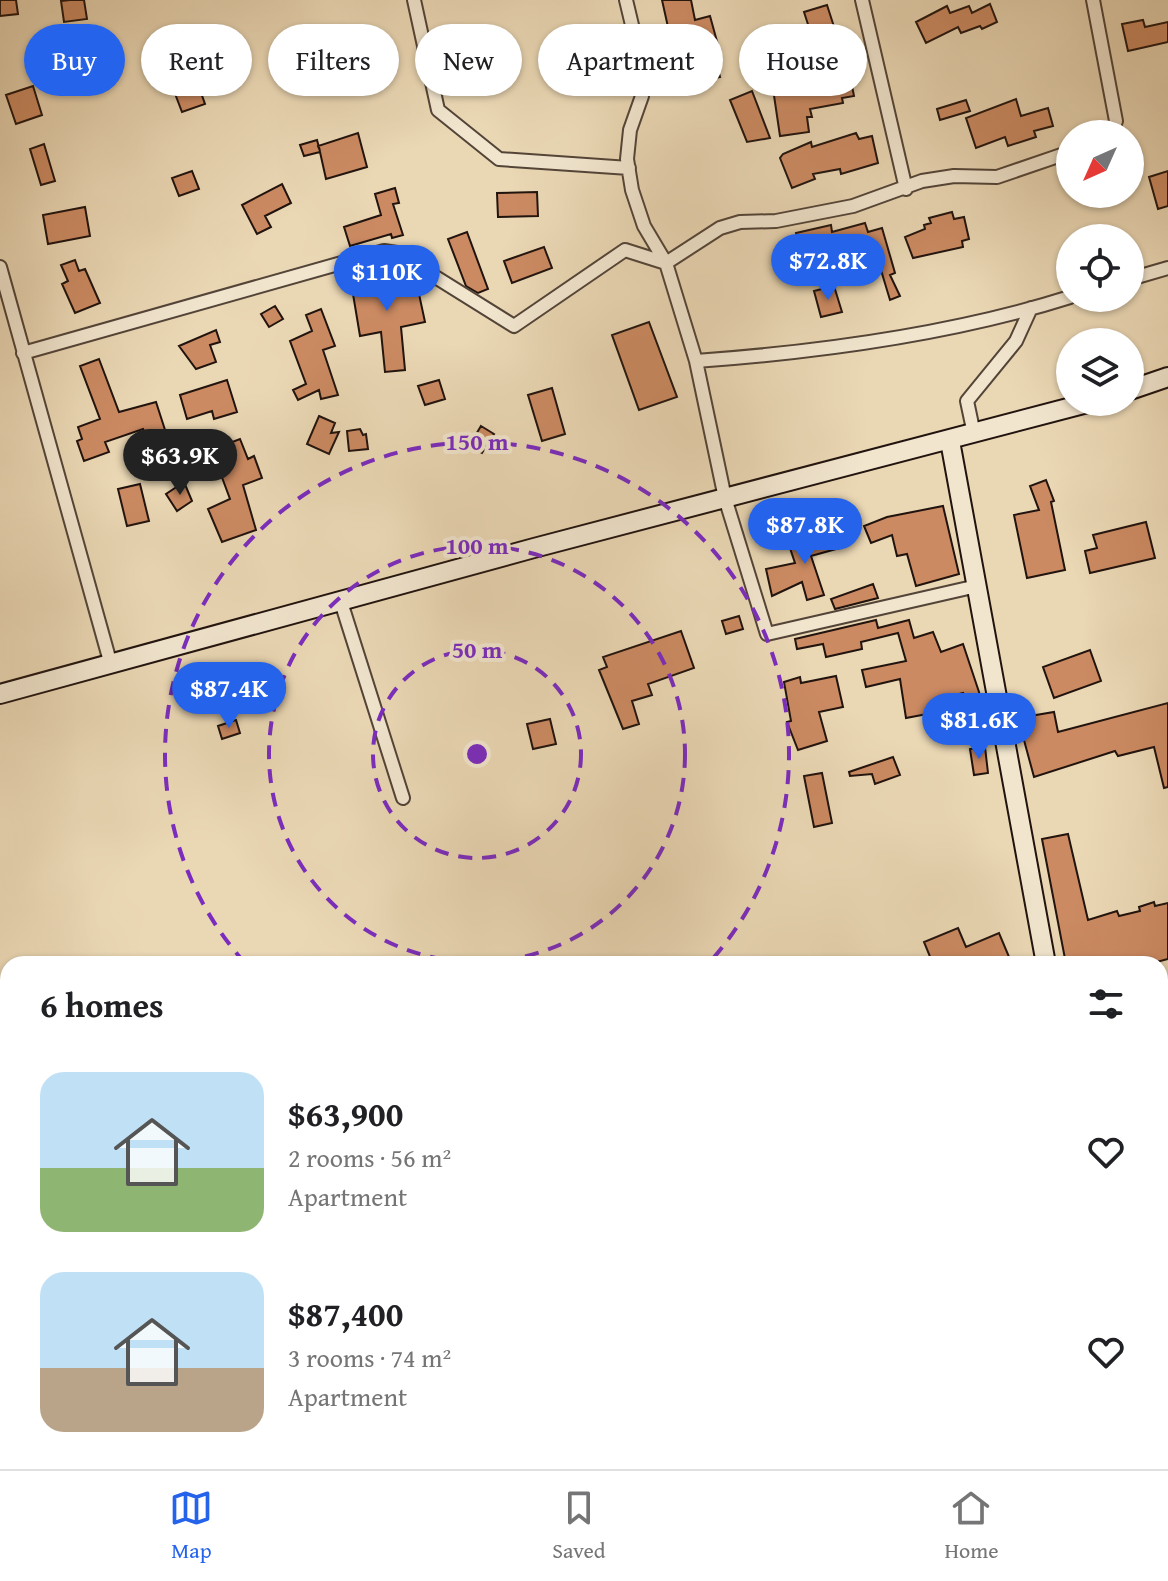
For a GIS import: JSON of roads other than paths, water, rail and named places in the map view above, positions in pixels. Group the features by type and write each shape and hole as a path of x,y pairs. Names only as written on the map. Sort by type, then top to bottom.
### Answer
{"street":[{"path":"414,0 438,110 499,159 629,168"},
{"path":"626,0 642,67 642,96 630,130 629,168 644,226 666,263 696,361 725,498 767,634 977,586"},
{"path":"862,0 906,189"},
{"path":"1093,0 1116,120"},
{"path":"666,263 720,228 740,222 776,221 853,206 922,181 954,176 997,177 1056,157"},
{"path":"23,353 384,251 397,253 514,326 625,250 666,263"},
{"path":"0,267 111,665"},
{"path":"1144,275 1168,268"},
{"path":"696,361 821,348 931,330 1056,301"},
{"path":"974,434 967,401 1016,341 1031,308"},
{"path":"1144,385 1168,377"},
{"path":"0,694 1056,412"},
{"path":"950,441 1045,956"},
{"path":"341,602 403,798"}]}
